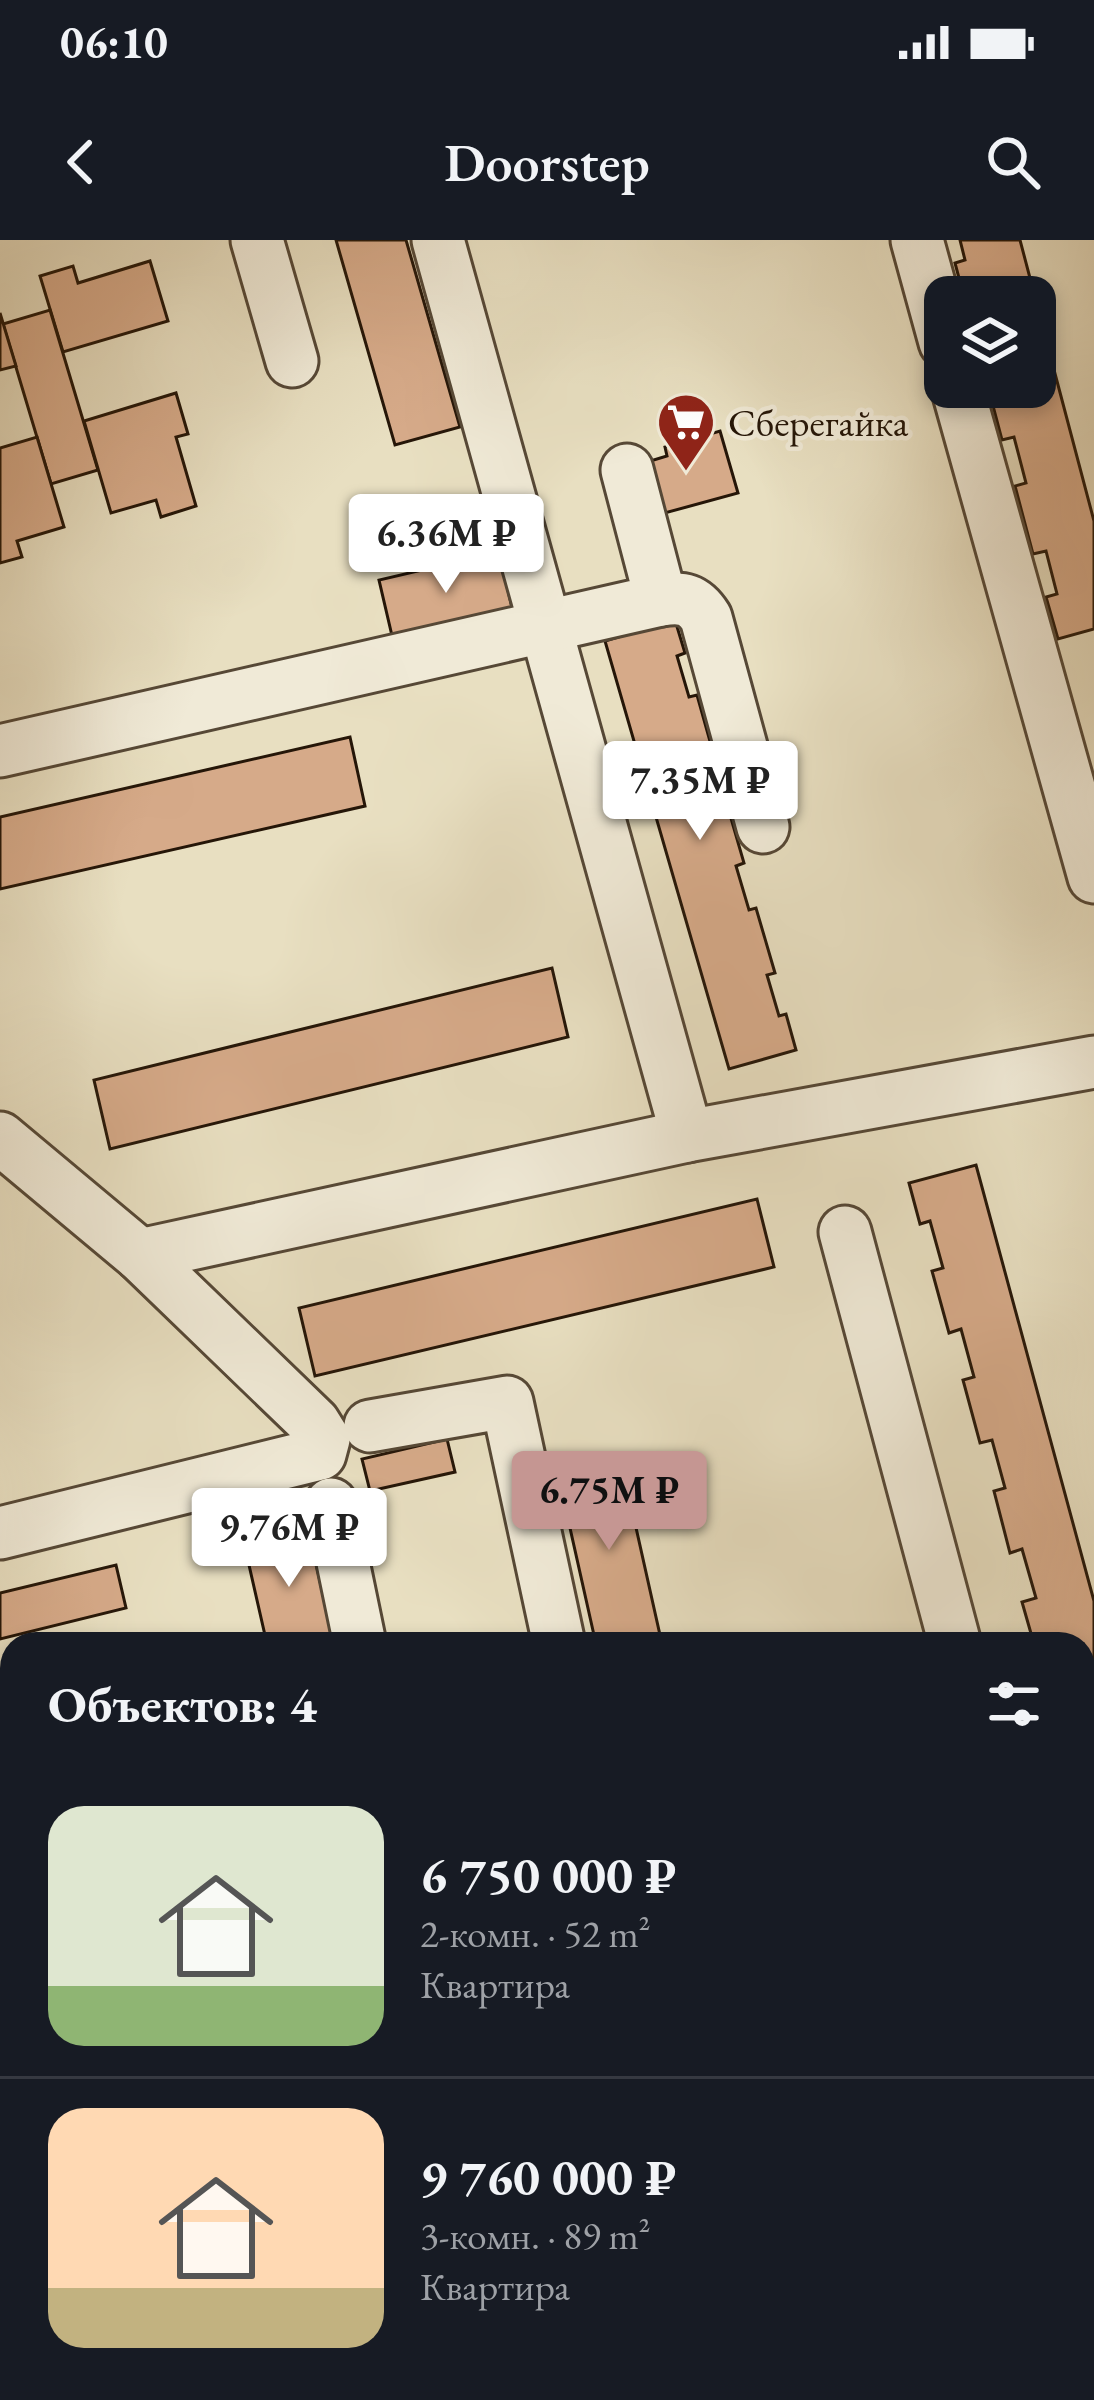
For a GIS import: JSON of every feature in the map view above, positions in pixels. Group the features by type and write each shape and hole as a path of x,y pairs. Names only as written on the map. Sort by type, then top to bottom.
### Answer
{"street":[{"path":"257,240 292,362"},
{"path":"438,240 687,1136"},
{"path":"916,240 926,276"},
{"path":"963,408 1093,870"},
{"path":"627,470 661,600"},
{"path":"0,751 680,597 697,604 706,618 763,827"},
{"path":"140,1255 687,1136 1094,1062"},
{"path":"0,1138 140,1255 324,1438 320,1454 0,1533"},
{"path":"845,1232 952,1632"},
{"path":"370,1426 508,1402 556,1632"},
{"path":"331,1504 358,1632"}],"building":[{"path":"336,240 406,240 460,427 395,445"},
{"path":"960,240 1020,240 1029,276 958,276 955,263 965,260"},
{"path":"150,261 168,321 63,352 40,276 73,266 78,283"},
{"path":"50,310 98,470 51,484 3,324"},
{"path":"0,313 16,366 0,370"},
{"path":"1056,377 1094,521 1094,629 1058,639 1046,597 1057,594 1046,551 1033,554 1015,486 1026,483 1014,437 1002,440 994,408 1056,408"},
{"path":"176,393 188,434 176,437 196,506 161,517 156,500 111,513 84,421"},
{"path":"720,431 738,493 661,514 647,462 667,456 665,447"},
{"path":"37,437 64,527 17,541 22,557 0,563 0,448"},
{"path":"499,552 513,612 393,640 379,580"},
{"path":"675,620 685,653 677,656 689,697 697,695 715,759 707,762 719,803 726,801 744,863 736,866 749,910 756,908 775,973 767,975 779,1016 786,1014 796,1050 729,1069 605,641"},
{"path":"350,737 365,806 0,889 0,817"},
{"path":"552,968 568,1037 110,1149 94,1080"},
{"path":"976,1165 1094,1601 1094,1632 1031,1632 1022,1602 1036,1598 1022,1549 1010,1553 994,1491 1005,1488 992,1440 980,1443 963,1380 974,1377 961,1329 949,1333 932,1271 943,1268 930,1221 920,1224 909,1183"},
{"path":"757,1199 774,1267 315,1376 299,1308"},
{"path":"447,1439 455,1472 370,1491 362,1459"},
{"path":"620,1456 659,1632 593,1632 557,1470"},
{"path":"308,1528 331,1632 264,1632 244,1543"},
{"path":"116,1565 126,1608 28,1632 0,1632 0,1593"}],"place":[{"name":"Сберегайка","path":"686,473"}]}
